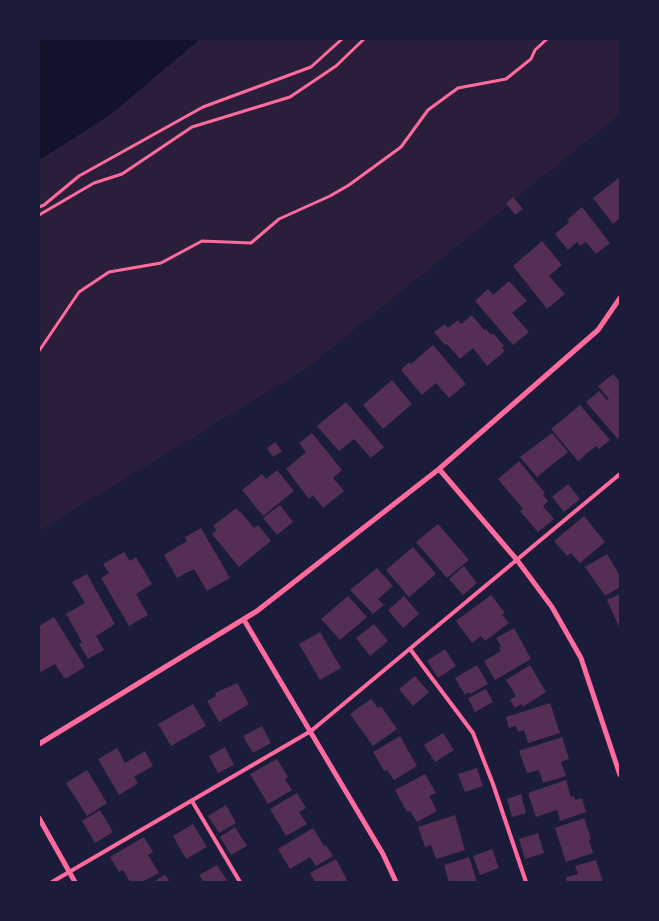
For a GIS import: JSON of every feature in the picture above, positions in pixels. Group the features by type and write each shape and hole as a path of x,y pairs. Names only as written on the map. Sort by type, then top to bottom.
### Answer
{"street":[{"path":"39,744 257,612 439,469 598,330 620,298"},
{"path":"439,469 517,560 552,607 582,658 620,775"},
{"path":"244,620 384,854 396,882"},
{"path":"39,818 76,882"}],"lane":[{"path":"52,882 311,731 620,474"},
{"path":"410,649 473,733 493,784 526,882"},
{"path":"192,801 240,882"}],"path":[{"path":"39,207 79,176 203,108 311,67 342,39"},
{"path":"39,216 94,183 122,174 192,127 290,96 336,66 364,39"},
{"path":"39,351 79,292 109,272 160,263 202,241 251,244 279,219 337,192 401,147 428,110 458,88 506,79 531,60 535,50 547,39"}],"shaded area":[{"path":"39,39 200,39 110,115 39,160"},
{"path":"200,39 620,39 620,114 307,368 39,531 39,160 110,115"}],"building":[{"path":"620,177 620,218 613,224 593,198"},
{"path":"513,197 523,209 515,215 506,203"},
{"path":"582,207 610,243 596,254 586,242 580,246 577,242 568,250 555,234"},
{"path":"542,241 562,265 549,276 565,294 547,309 513,266"},
{"path":"509,281 527,301 512,313 529,332 513,345 475,301 488,289 493,295"},
{"path":"472,315 484,330 486,329 491,335 493,333 504,346 502,348 505,351 487,366 473,348 460,359 434,332 445,324 448,328 458,320 461,324"},
{"path":"433,345 466,384 449,398 436,383 422,395 401,370"},
{"path":"613,374 620,382 620,436 618,439 586,402 599,391 607,400 609,399 598,386"},
{"path":"392,380 412,404 383,429 363,405"},
{"path":"346,402 384,447 371,458 354,439 339,451 317,426"},
{"path":"580,405 610,440 599,449 596,446 578,461 551,429"},
{"path":"312,433 342,470 333,478 344,491 323,508 313,495 309,499 286,469 306,452 299,443"},
{"path":"552,433 568,452 537,477 520,457"},
{"path":"275,442 282,451 273,457 267,448"},
{"path":"519,461 545,493 543,495 548,501 543,506 554,519 538,532 520,511 523,509 498,479"},
{"path":"277,470 294,491 263,516 242,490 262,474 266,479"},
{"path":"568,484 580,499 564,512 552,497"},
{"path":"280,505 293,522 277,535 263,518"},
{"path":"236,508 254,528 258,525 271,541 239,567 212,534 217,530 213,526"},
{"path":"584,516 605,542 580,563 571,553 567,556 554,541"},
{"path":"438,524 469,560 447,578 416,542"},
{"path":"201,528 230,578 207,591 194,569 177,578 164,555 187,541 185,537"},
{"path":"413,547 436,574 409,597 386,570"},
{"path":"124,552 130,561 136,557 152,584 136,594 148,615 129,626 101,578 109,573 103,564"},
{"path":"607,554 620,576 620,587 605,596 585,567"},
{"path":"464,566 477,583 463,595 449,579"},
{"path":"377,568 393,586 378,599 384,605 373,614 350,590"},
{"path":"87,574 115,624 96,636 104,650 88,659 79,644 82,642 66,614 85,603 72,582"},
{"path":"620,594 620,629 607,600"},
{"path":"491,595 505,613 502,615 509,623 485,641 481,636 472,643 456,621"},
{"path":"348,596 367,617 340,640 321,619"},
{"path":"404,596 419,614 403,628 388,610"},
{"path":"54,617 85,667 65,679 55,664 39,673 39,626"},
{"path":"374,624 388,641 370,656 356,638"},
{"path":"514,628 531,659 495,680 484,661 501,651 499,648 501,646 496,638"},
{"path":"320,632 341,668 320,680 299,644"},
{"path":"445,649 456,666 438,678 427,661"},
{"path":"477,665 488,684 465,695 455,678"},
{"path":"530,665 546,692 523,707 521,704 515,708 510,700 516,696 506,680"},
{"path":"415,676 429,692 413,706 399,689"},
{"path":"237,683 249,704 219,722 207,701 216,696 215,693"},
{"path":"486,689 493,702 475,712 468,698"},
{"path":"371,699 378,708 381,706 397,729 373,746 350,714"},
{"path":"550,703 560,733 528,743 524,730 518,732 516,726 509,728 506,717"},
{"path":"193,704 206,726 171,746 158,724"},
{"path":"262,726 271,743 253,753 243,736"},
{"path":"443,733 454,750 435,762 424,745"},
{"path":"400,736 417,766 394,780 387,770 384,771 373,752"},
{"path":"562,737 569,759 561,762 566,776 543,783 539,770 527,773 519,751"},
{"path":"225,747 234,765 218,773 209,756"},
{"path":"117,748 125,763 145,751 153,766 134,777 138,783 119,795 98,759"},
{"path":"277,759 288,777 285,779 292,790 268,804 250,774"},
{"path":"477,768 483,786 465,792 458,774"},
{"path":"87,770 107,803 87,816 66,783"},
{"path":"425,774 436,793 429,796 437,811 417,822 410,811 407,812 395,790"},
{"path":"566,780 571,797 574,796 575,800 582,798 586,812 560,821 557,810 536,817 528,793"},
{"path":"297,793 306,808 299,812 307,824 286,836 270,809"},
{"path":"521,794 526,813 512,817 507,799"},
{"path":"226,805 236,823 219,833 208,816"},
{"path":"100,810 113,832 95,843 82,821"},
{"path":"455,815 465,850 436,859 431,845 425,847 418,827"},
{"path":"584,818 591,839 589,840 593,853 566,862 555,828"},
{"path":"193,824 207,847 186,859 173,836"},
{"path":"235,827 247,846 231,855 220,837"},
{"path":"313,828 324,846 326,845 333,856 316,866 310,857 290,869 278,849"},
{"path":"538,833 544,853 525,859 519,839"},
{"path":"144,837 153,852 148,855 159,873 142,882 130,882 123,870 119,872 110,857"},
{"path":"492,849 499,868 480,875 473,856"},
{"path":"469,857 477,882 449,882 444,865"},
{"path":"336,859 348,882 315,882 310,873"},
{"path":"596,860 603,882 567,882 566,877 578,874 575,866"},
{"path":"217,865 228,882 204,882 199,875"},
{"path":"165,875 170,882 153,882"}]}
